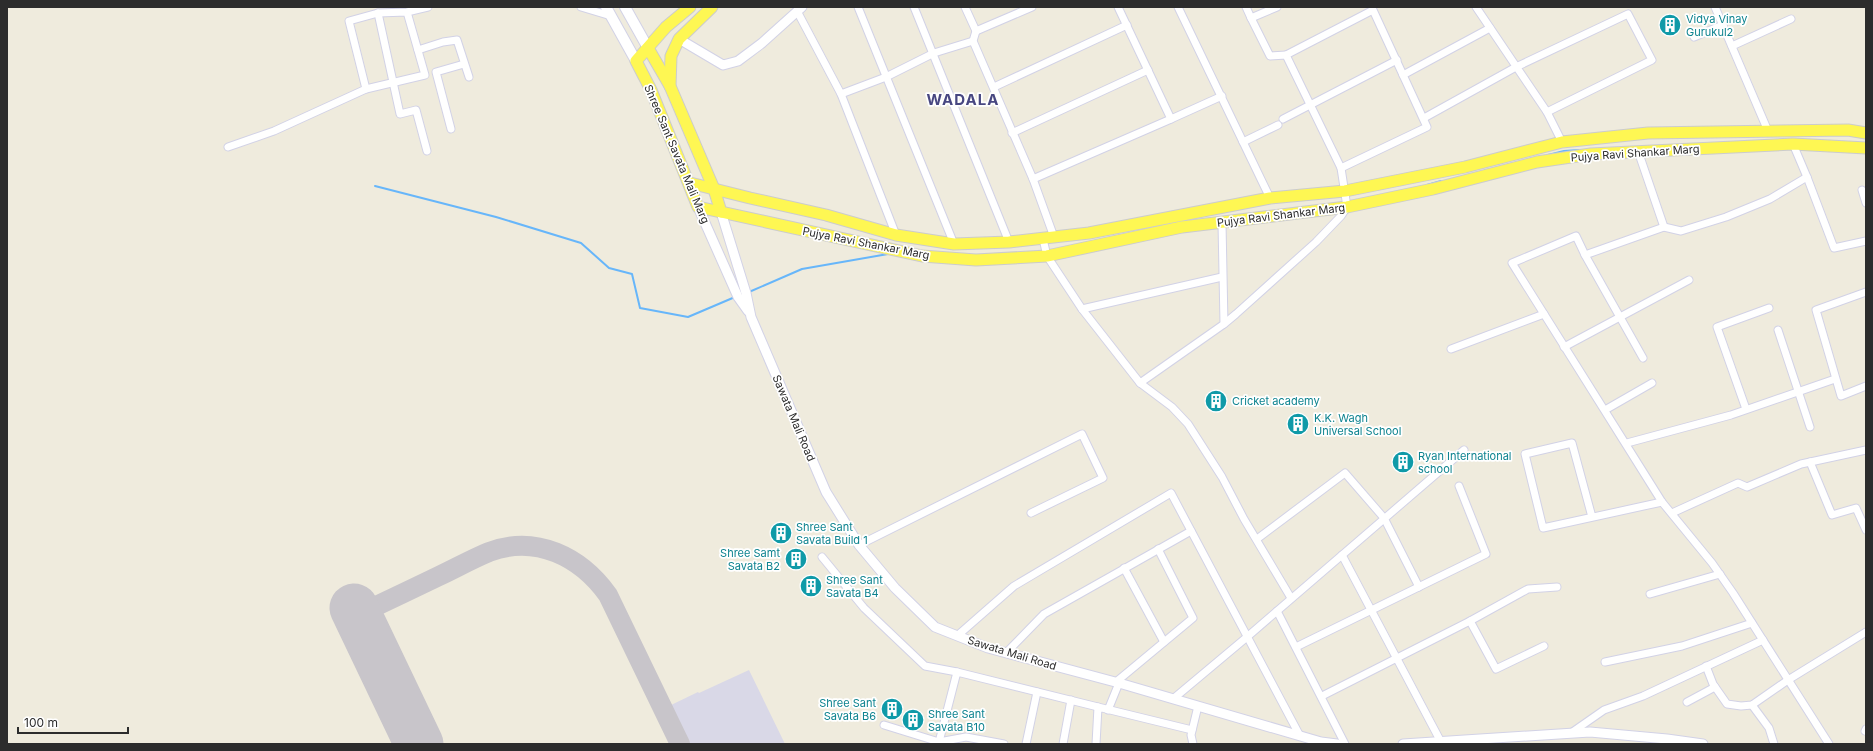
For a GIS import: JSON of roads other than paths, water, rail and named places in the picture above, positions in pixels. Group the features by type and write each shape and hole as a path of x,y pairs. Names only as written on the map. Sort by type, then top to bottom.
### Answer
{"main road":[{"path":"625,7 670,86"},
{"path":"609,11 636,61 666,27 690,7"},
{"name":"Shree Sant Savata Mali Marg","path":"712,7 679,39 671,56 670,86 714,189 721,212"},
{"name":"Shree Sant Savata Mali Marg","path":"636,61 651,90 690,183 698,207"},
{"path":"690,183 826,214 896,235 954,244 1009,242 1090,233 1270,198 1345,191 1465,167 1562,142 1648,133 1848,130 1866,133"},
{"name":"Pujya Ravi Shankar Marg","path":"698,207 922,256 976,260 1047,256 1182,227 1347,207 1434,189 1537,162 1591,154 1788,144 1866,148"}],"street":[{"path":"366,89 349,20 378,13 407,12 428,7"},
{"path":"581,7 609,11"},
{"path":"858,7 954,244"},
{"path":"914,7 934,53 1009,242"},
{"path":"965,7 976,31 973,41 990,83 994,87 1032,179 1048,238 1047,256 1082,309 1140,383 1172,407 1188,424 1222,477 1291,598"},
{"path":"976,31 1032,7"},
{"path":"1118,7 1171,119"},
{"path":"1178,7 1270,198"},
{"path":"1246,7 1270,56 1286,55 1376,8 1403,74 1428,126 1341,168"},
{"path":"1251,18 1277,7"},
{"path":"1476,7 1546,112 1562,142"},
{"path":"1715,7 1768,131"},
{"path":"679,39 723,65 738,62 800,9 841,94 896,235"},
{"path":"228,147 274,131 366,89 425,75 407,12"},
{"path":"378,13 400,114 416,110 427,151"},
{"path":"1424,118 1516,67 1628,14 1652,60 1546,112"},
{"path":"1732,46 1791,19"},
{"path":"994,87 1127,25"},
{"path":"1694,37 1723,25"},
{"path":"1403,74 1490,28"},
{"path":"418,50 443,42 457,40 469,77"},
{"path":"841,94 886,77 934,53 973,41"},
{"path":"1140,383 1236,314 1316,242 1342,216 1347,207 1341,168 1286,55"},
{"path":"1243,142 1281,122 1310,104 1397,60"},
{"path":"451,129 436,72 464,64"},
{"path":"1012,133 1148,70"},
{"path":"1032,179 1222,96"},
{"path":"1784,131 1788,144 1807,177 1834,248 1866,241"},
{"path":"1638,151 1664,227"},
{"path":"1585,255 1664,227 1681,231 1726,217 1770,199 1807,177"},
{"path":"1862,190 1866,203"},
{"name":"Shree Sant Savata Mali Marg","path":"698,207 738,297 752,317"},
{"name":"Sawata Mali Road","path":"721,212 752,317 826,492 859,545 895,588 935,627 988,648 1117,682 1321,742 1338,744"},
{"path":"1222,223 1224,324"},
{"path":"1643,358 1585,255 1576,236 1512,263 1564,347 1627,443 1662,502 1720,574 1829,744"},
{"path":"1082,309 1222,277"},
{"path":"1564,347 1689,280"},
{"path":"1866,292 1816,310 1841,396 1866,386"},
{"path":"1746,409 1717,327 1769,308"},
{"path":"1451,349 1544,314"},
{"path":"1778,330 1810,428"},
{"path":"1627,443 1746,409 1836,378"},
{"path":"1606,410 1652,383"},
{"path":"859,545 1082,434 1103,478 1031,513"},
{"path":"1592,517 1572,443 1524,454 1543,528 1662,502"},
{"path":"1173,698 1247,637 1464,450"},
{"path":"1672,513 1738,483 1747,487 1801,464 1866,450"},
{"path":"1810,462 1832,515 1856,508 1866,530"},
{"path":"1257,539 1345,473 1384,518 1419,587"},
{"path":"1296,647 1486,554 1459,486"},
{"path":"957,636 1014,586 1171,493 1300,736"},
{"path":"1006,653 1044,614 1191,531"},
{"path":"1108,710 1117,682 1193,618 1158,549"},
{"path":"1342,555 1441,742"},
{"path":"822,557 864,608 925,666 957,672 1192,730"},
{"path":"1124,568 1164,642"},
{"path":"1650,594 1720,574"},
{"path":"1322,696 1470,621 1528,589 1557,587"},
{"path":"1277,611 1322,696 1345,744"},
{"path":"1470,621 1496,669 1544,646"},
{"path":"1605,662 1682,646 1752,623"},
{"path":"1706,666 1716,687 1727,704 1742,706 1752,705 1788,680 1866,632"},
{"path":"1572,733 1604,710 1643,696 1763,640"},
{"path":"939,742 957,672"},
{"path":"1687,702 1716,687"},
{"path":"1026,744 1037,692"},
{"path":"1063,744 1071,700"},
{"path":"1752,705 1769,728 1774,744"},
{"path":"1194,744 1191,735 1198,706"},
{"path":"1096,744 1098,707"},
{"path":"884,725 939,742 966,737 1004,744"},
{"path":"1402,744 1572,733 1598,733 1667,739 1703,744"}],"waterway":[{"path":"1548,155 1564,151 1579,150"},
{"path":"1427,185 1441,181"},
{"path":"375,186 496,217 581,243 609,268 632,274 640,308 688,317 735,297"},
{"path":"749,292 802,269 888,254"}],"place":[{"name":"Vidya Vinay Gurukul2","path":"1670,25"},
{"name":"Cricket academy","path":"1216,401"},
{"name":"K.K. Wagh Universal School","path":"1298,424"},
{"name":"Ryan International school","path":"1403,462"},
{"name":"Shree Sant Savata Build 1","path":"781,533"},
{"name":"Shree Samt Savata B2","path":"796,559"},
{"name":"Shree Sant Savata B4","path":"811,586"},
{"name":"Shree Sant Savata B6","path":"892,709"},
{"name":"Shree Sant Savata B10","path":"913,720"}],"district":[{"name":"WADALA","path":"963,100"}]}
